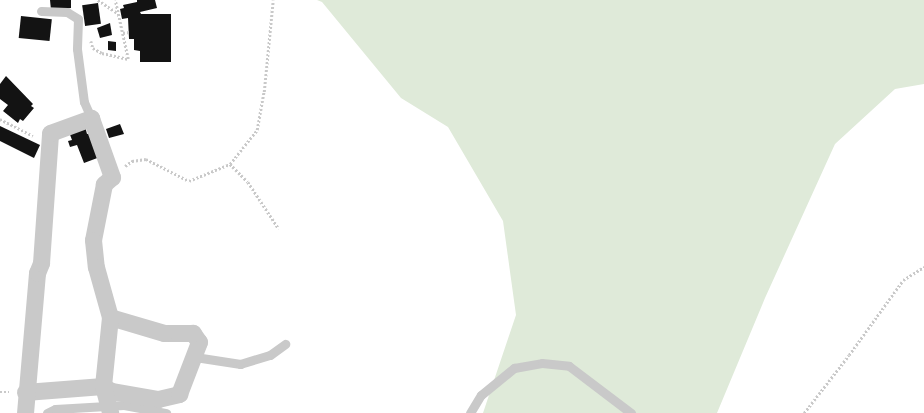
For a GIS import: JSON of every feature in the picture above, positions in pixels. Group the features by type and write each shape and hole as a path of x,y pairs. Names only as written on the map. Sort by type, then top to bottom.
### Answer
{"street":[{"path":"25,413 25,392 37,273 41,263 50,133 91,118 112,177 104,184 93,240 96,267 110,317 103,386 108,409"},
{"path":"25,392 103,386 111,391 158,399 178,394 195,357 199,342 193,333 164,333 110,317"}],"lane":[{"path":"41,11 67,12 78,19 77,49 84,102 91,118"},
{"path":"195,357 240,364 270,355 285,344"},
{"path":"470,413 480,395 514,368 542,363 569,366 631,413"},
{"path":"47,413 55,409 108,409 124,405 166,413"}],"path":[{"path":"98,0 118,14"},
{"path":"78,19 83,37 90,35 93,48 128,59 114,0"},
{"path":"112,177 132,161 146,158 188,181 230,164 257,130 264,92 273,0"},
{"path":"123,33 129,32"},
{"path":"0,119 49,145"},
{"path":"230,164 248,182 279,229"},
{"path":"804,413 903,280 924,267"}],"green space":[{"path":"317,0 924,0 924,84 895,89 835,144 765,298 717,413 483,413 516,315 503,221 448,127 401,98 322,2"}],"building":[{"path":"50,0 71,0 71,8 51,10"},
{"path":"137,0 155,0 157,8 140,12 141,14 171,14 171,62 140,62 140,51 134,50 134,39 129,39 128,18 122,19 120,9 124,8 123,5 137,2"},
{"path":"98,3 101,24 85,26 82,5"},
{"path":"21,16 52,19 50,41 19,38"},
{"path":"110,23 112,35 100,38 97,28"},
{"path":"108,41 116,42 116,51 108,50"},
{"path":"6,76 33,104 31,106 34,108 23,121 20,119 18,123 3,111 8,105 0,99 0,84"},
{"path":"120,124 124,134 109,138 106,129"},
{"path":"0,126 40,145 34,158 0,141"},
{"path":"85,126 87,134 91,133 100,157 84,163 77,145 70,147 68,141 72,140 69,132"}]}
